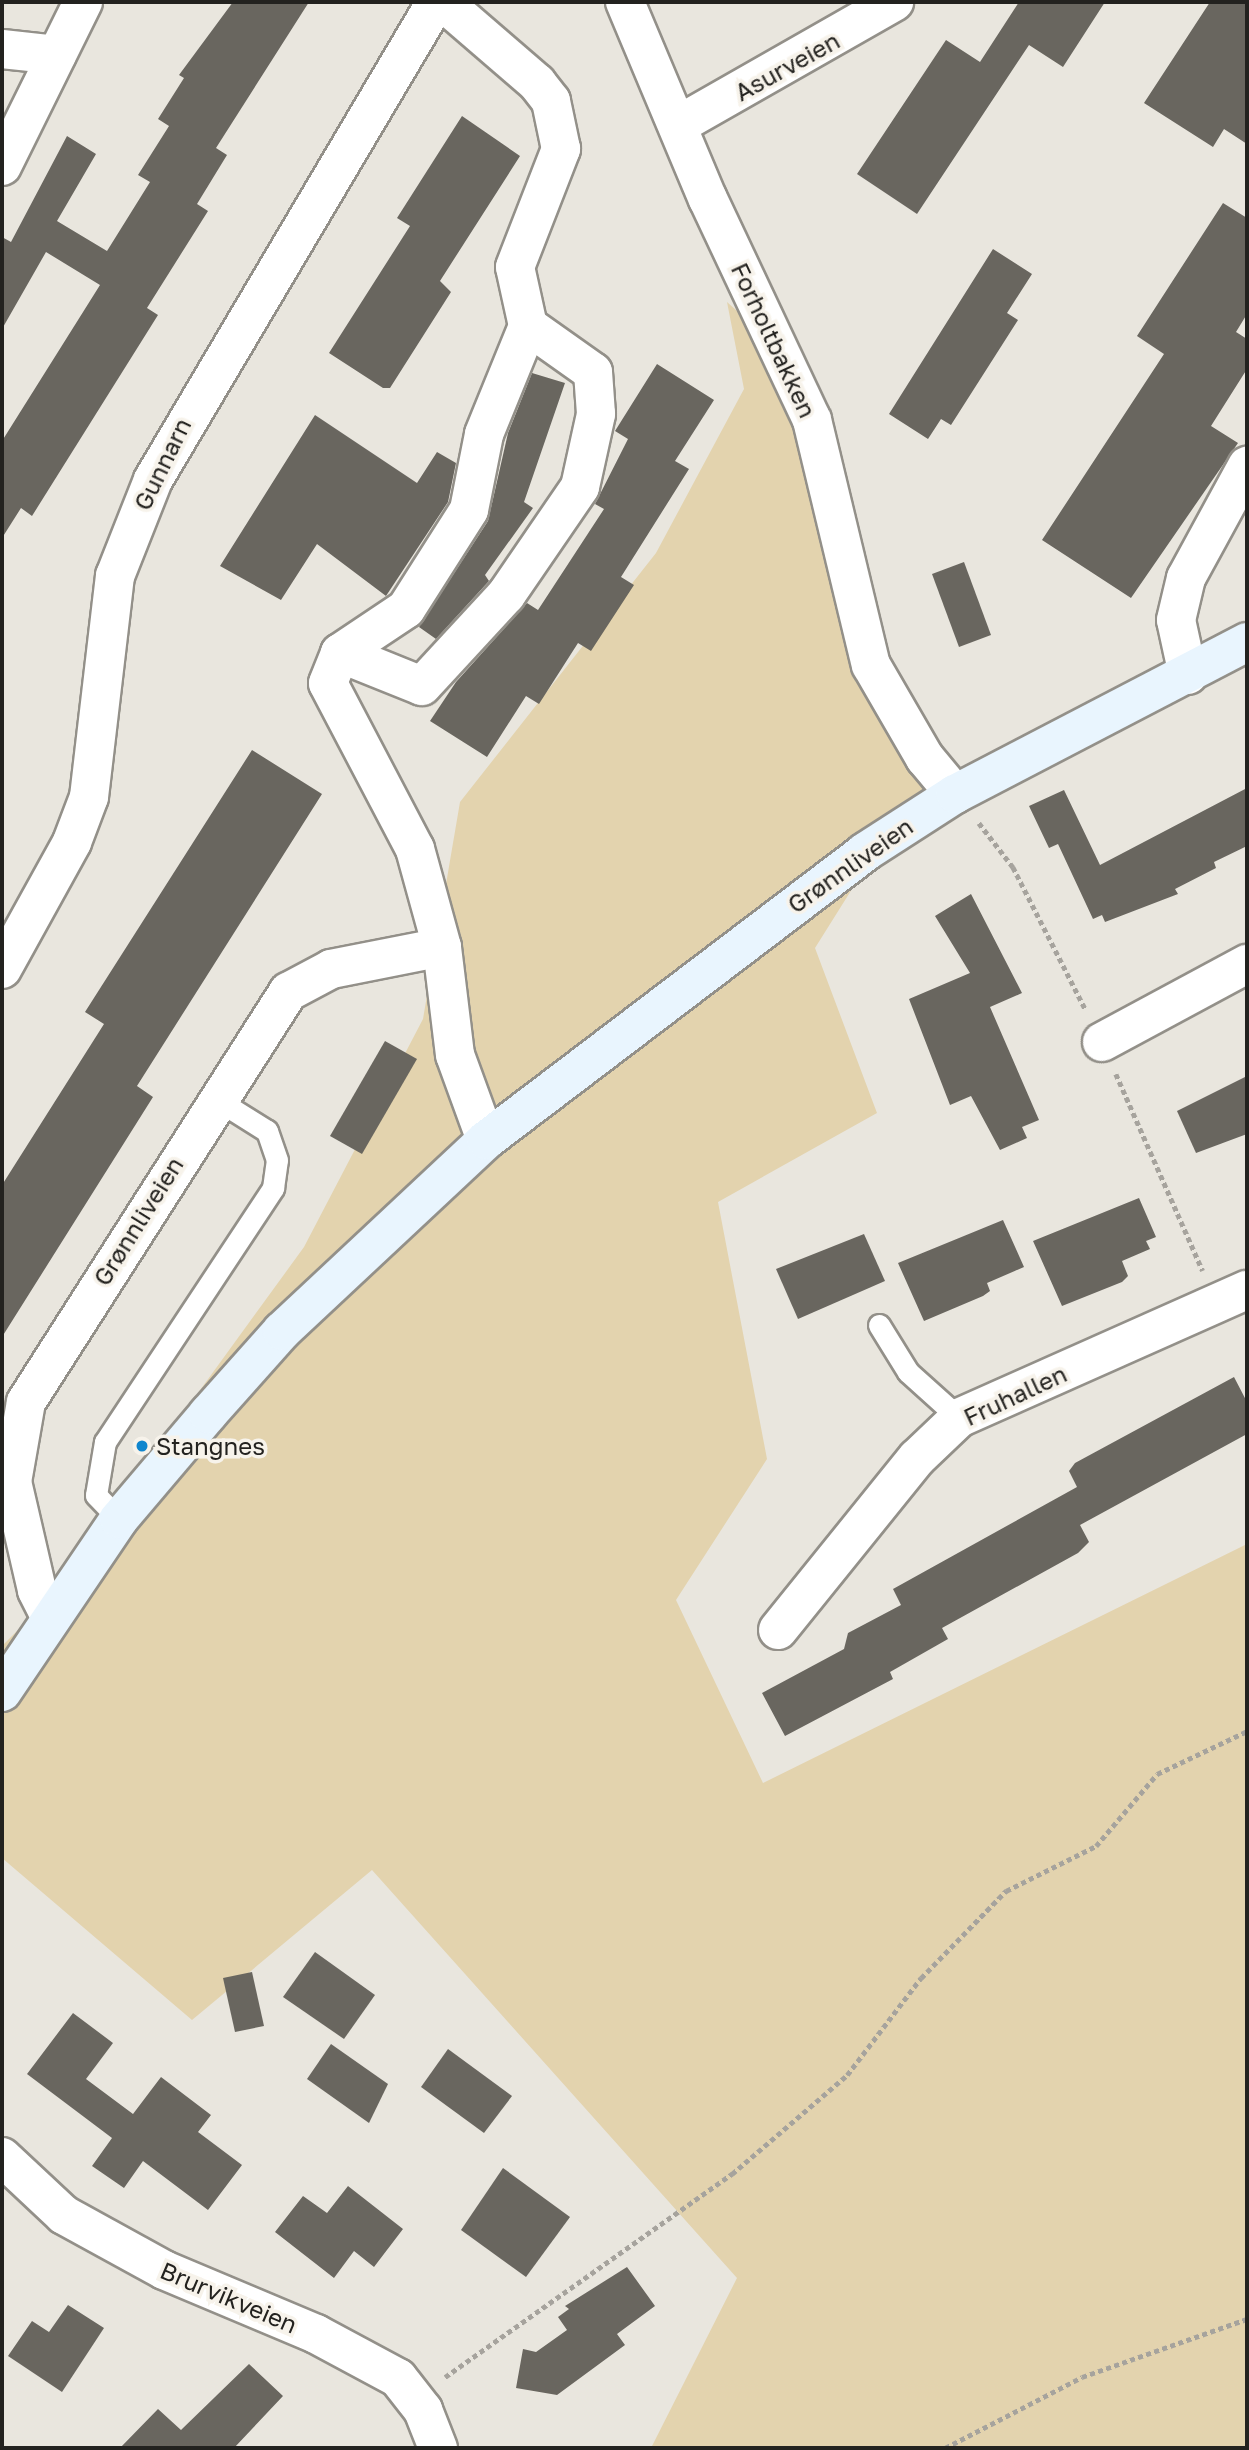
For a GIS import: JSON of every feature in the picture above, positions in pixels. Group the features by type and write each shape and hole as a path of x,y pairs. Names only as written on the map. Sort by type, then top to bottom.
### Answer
{"street":[{"path":"2,166 83,2"},
{"name":"Gunnarn","path":"2,969 72,842 89,797 115,576 153,480 436,2"},
{"path":"443,2 537,83 559,123 561,149 550,189 515,267 528,326 484,435 469,510 406,609 340,653 328,683 415,849 442,947 455,1055 486,1140"},
{"name":"Forholtbakken","path":"625,2 812,420 870,666 925,758 955,794"},
{"name":"Asurveien","path":"678,125 894,2"},
{"path":"2,49 57,55"},
{"path":"340,653 422,686 506,595 580,487 596,414 593,372 528,326"},
{"path":"1188,675 1176,620 1186,578 1247,466"},
{"name":"Grønnliveien","path":"2,1692 119,1519 282,1331 486,1140 766,923 955,794 1247,642"},
{"name":"Grønnliveien","path":"51,1618 37,1590 12,1482 10,1436 216,1099 288,992 331,969 442,947"},
{"path":"1102,1042 1247,964"},
{"name":"Fruhallen","path":"778,1630 917,1458 959,1418 1247,1290"},
{"name":"Brurvikveien","path":"2,2157 64,2215 163,2270 316,2334 398,2378 414,2399 438,2448"}],"lane":[{"path":"119,1519 96,1495 105,1442 273,1188 277,1160 267,1131 216,1099"},
{"path":"879,1325 908,1372 959,1418"}],"path":[{"path":"414,2399 742,2165 847,2075 921,1978 1006,1891 1096,1846 1157,1774 1247,1731"},
{"path":"945,2448 1082,2377 1247,2319"}],"shaded area":[{"path":"727,302 784,353 855,617 963,789 874,854 815,948 877,1113 718,1202 767,1459 676,1600 763,1783 1247,1544 1247,2448 651,2448 737,2278 372,1870 192,2020 2,1858 2,1646 47,1601 304,1247 423,1019 460,802 656,553 744,389"}],"building":[{"path":"233,2 309,2 216,148 227,155 197,204 208,211 147,308 158,315 32,516 21,508 2,538 2,441 100,285 46,252 2,329 2,237 11,242 67,136 96,154 57,221 107,251 150,182 138,175 169,126 158,119 184,78 179,75"},
{"path":"1019,2 1105,2 1063,67 1029,45 917,214 857,174 946,40 980,62"},
{"path":"1210,2 1247,2 1247,144 1224,129 1213,147 1144,103"},
{"path":"462,116 520,156 440,281 451,292 390,388 383,388 329,353 410,226 397,218"},
{"path":"1223,203 1247,218 1247,314 1236,332 1247,339 1247,369 1211,426 1238,443 1131,598 1042,540 1164,354 1137,336"},
{"path":"993,249 1032,274 1007,313 1018,320 951,425 941,419 928,439 889,414"},
{"path":"657,364 714,400 675,461 689,469 621,577 634,585 591,651 578,643 539,704 526,696 487,757 430,721 456,682 527,603 538,610 604,509 595,504 628,439 615,431"},
{"path":"532,373 565,383 524,502 533,508 485,575 489,581 436,639 419,627 488,521 508,433"},
{"path":"315,415 417,483 437,452 456,463 448,502 386,596 317,544 281,600 220,566"},
{"path":"964,562 991,635 959,647 932,574"},
{"path":"252,750 322,794 137,1086 153,1097 2,1337 2,1185 104,1024 85,1012"},
{"path":"1247,788 1247,846 1214,862 1216,868 1175,889 1178,894 1105,922 1102,915 1093,919 1058,844 1049,848 1029,806 1064,790 1100,865"},
{"path":"971,894 1022,993 990,1007 1039,1120 1022,1127 1027,1138 1000,1150 971,1096 950,1105 909,999 970,973 935,916"},
{"path":"385,1041 417,1059 362,1154 330,1136"},
{"path":"1247,1076 1247,1134 1196,1153 1177,1111"},
{"path":"1139,1198 1156,1237 1146,1241 1150,1249 1122,1261 1128,1276 1122,1282 1062,1306 1033,1241"},
{"path":"1003,1220 1024,1267 987,1283 990,1291 983,1296 924,1321 898,1263"},
{"path":"864,1234 885,1281 798,1319 776,1269"},
{"path":"1234,1377 1247,1402 1247,1434 1080,1525 1089,1542 1078,1553 942,1628 948,1639 890,1672 893,1679 785,1736 762,1693 844,1649 848,1633 901,1605 893,1589 1077,1487 1069,1471 1075,1463"},
{"path":"315,1952 375,1995 344,2039 283,1997"},
{"path":"252,1972 264,2026 235,2032 223,1978"},
{"path":"73,2013 113,2043 86,2079 133,2114 161,2077 211,2115 198,2132 242,2165 208,2210 143,2161 124,2188 92,2166 112,2138 27,2074"},
{"path":"331,2044 388,2084 369,2123 307,2079"},
{"path":"448,2049 512,2096 484,2133 421,2087"},
{"path":"503,2168 570,2217 526,2277 461,2230"},
{"path":"348,2186 403,2229 374,2267 354,2251 334,2278 275,2232 303,2196 327,2213"},
{"path":"627,2267 655,2306 617,2334 625,2345 557,2395 516,2388 523,2349 536,2352 567,2330 558,2317 569,2309 565,2306"},
{"path":"68,2305 104,2328 62,2392 8,2356 32,2321 49,2332"},
{"path":"249,2364 283,2396 234,2448 120,2448 158,2409 181,2430"}],"place":[{"name":"Stangnes","path":"142,1446"}]}
